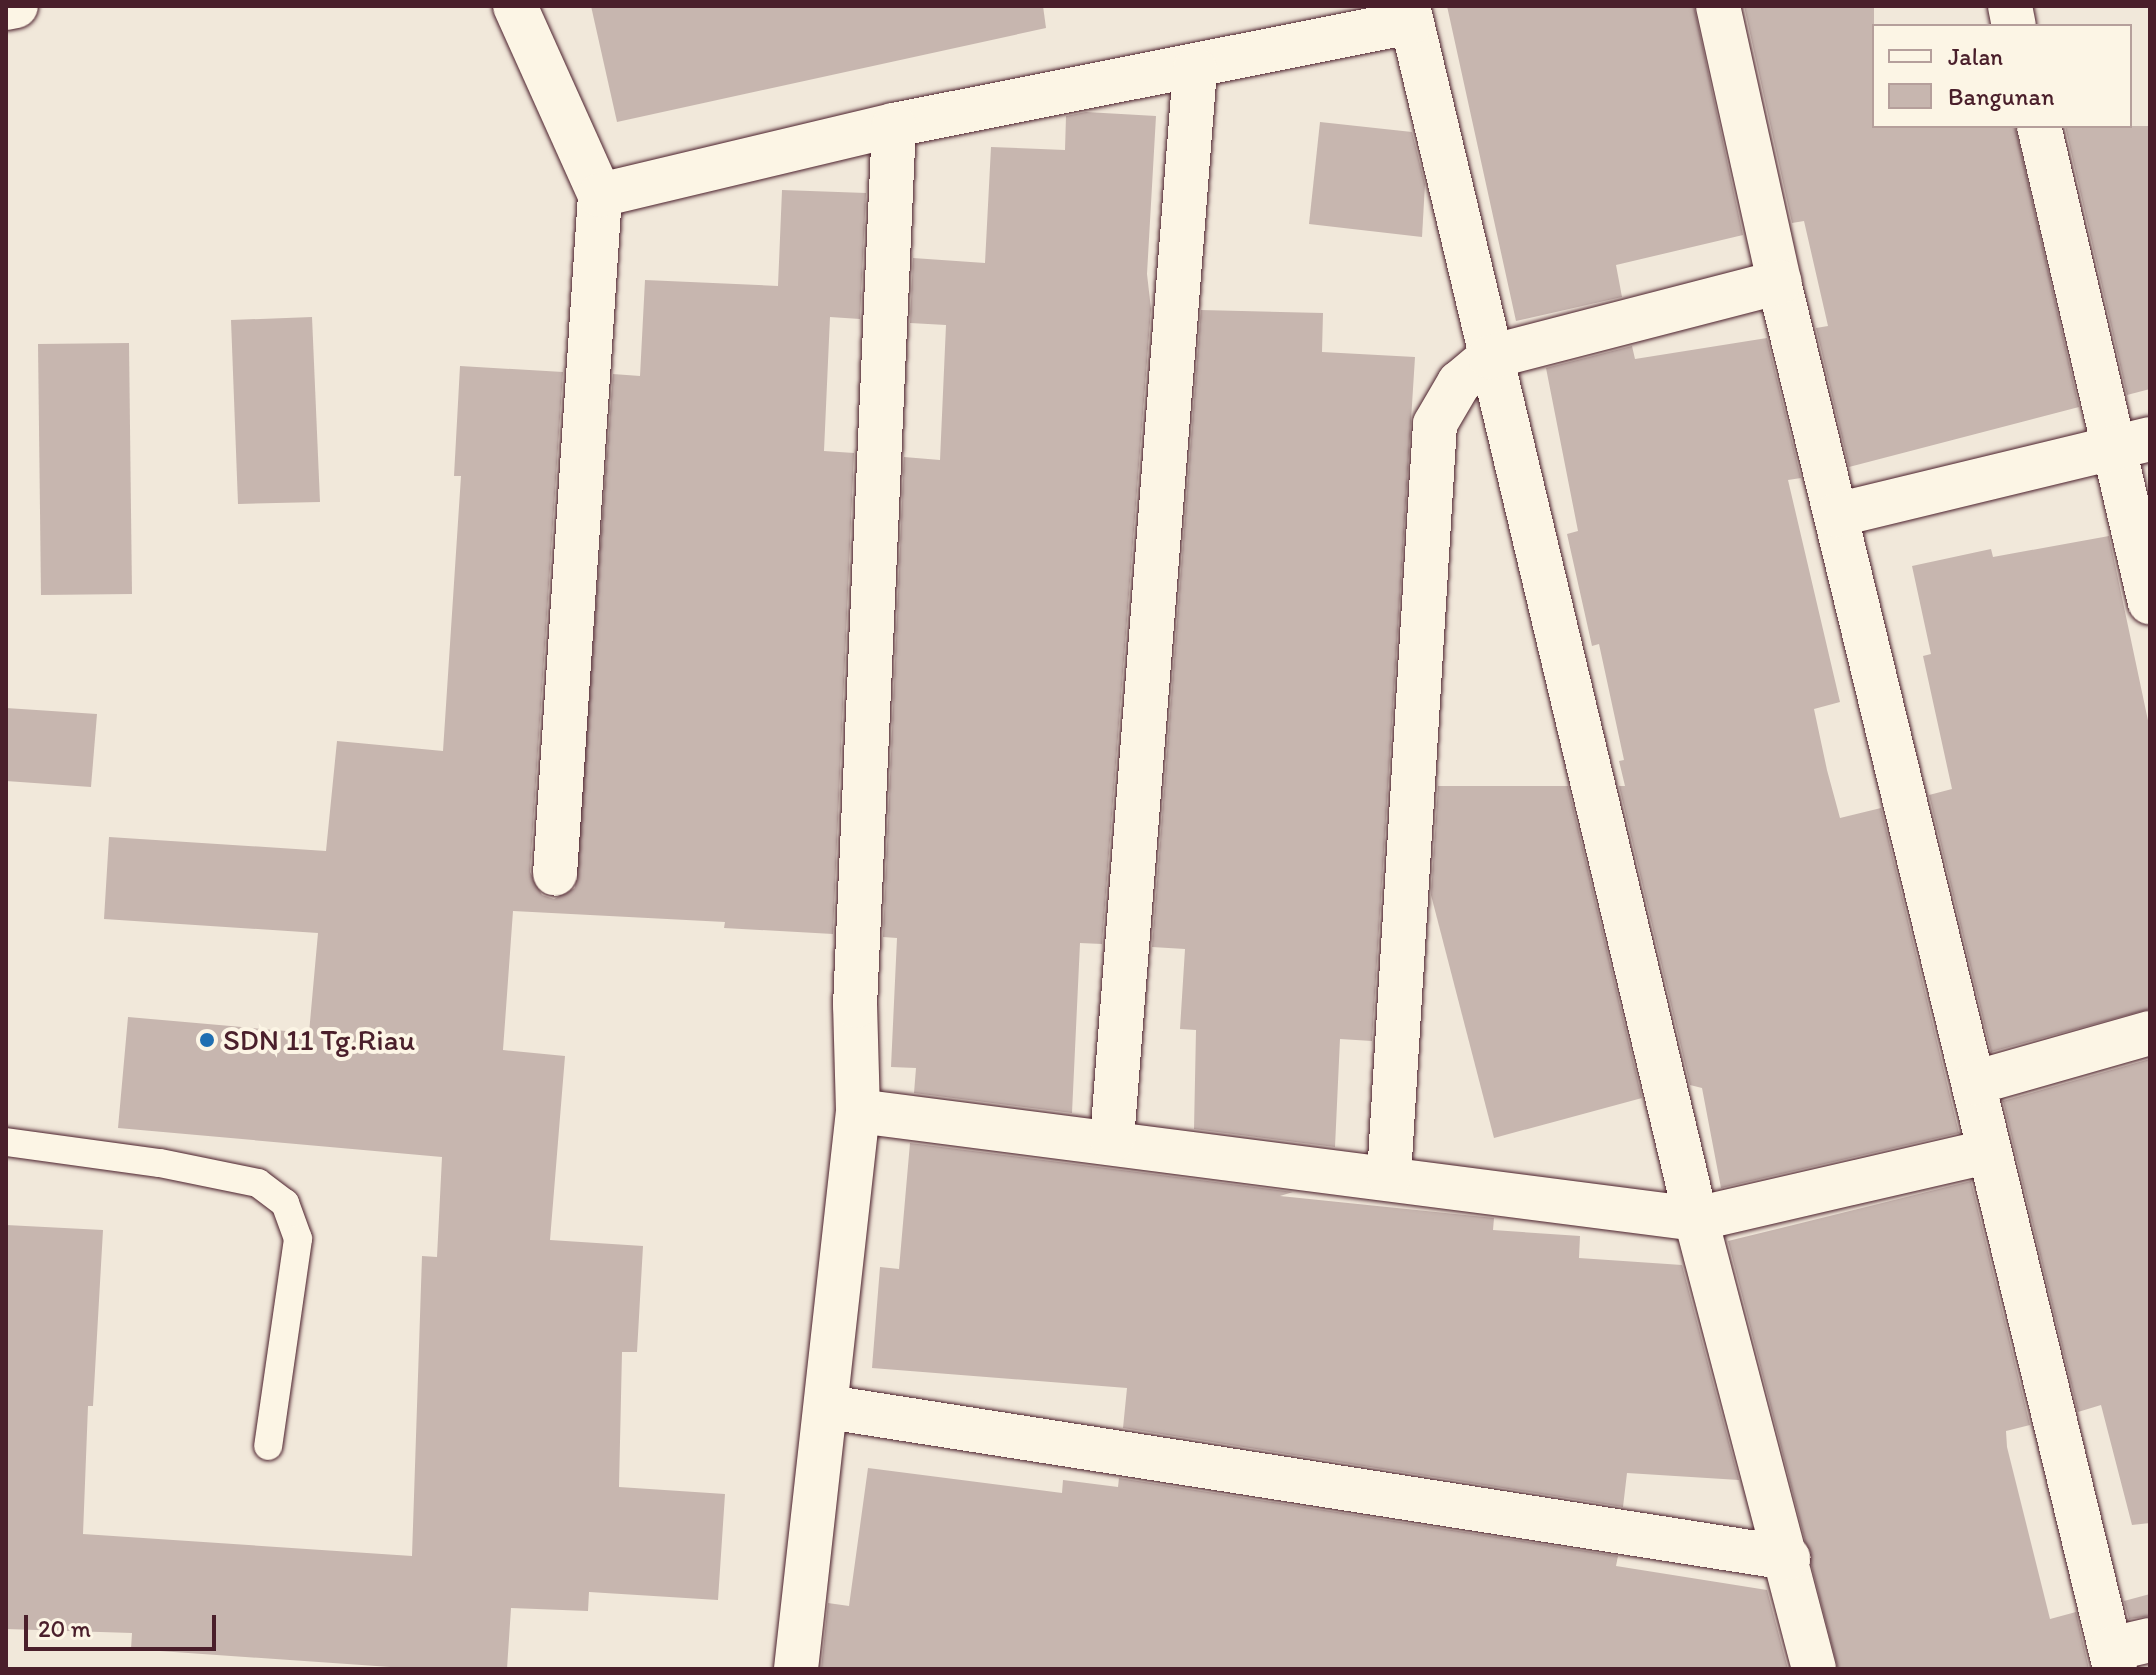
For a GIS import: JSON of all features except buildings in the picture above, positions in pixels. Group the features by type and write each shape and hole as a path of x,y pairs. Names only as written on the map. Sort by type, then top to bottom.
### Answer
{"street":[{"path":"6,8 16,6"},
{"path":"515,6 600,195 555,874"},
{"path":"1718,6 1779,282 1974,1083 1987,1152 2126,1653"},
{"path":"600,195 894,125 1195,69 1409,14 1696,1219 1788,1558 1814,1669"},
{"path":"1112,1140 1195,69"},
{"path":"796,1669 828,1407 858,1111 855,1006 894,125"},
{"path":"2040,128 2133,443 2150,602"},
{"path":"1389,1176 1435,424 1459,383 1490,357 1779,282"},
{"path":"1836,515 2133,443"},
{"path":"1974,1083 2150,1033"},
{"path":"858,1111 1112,1140 1696,1219 1987,1152"},
{"path":"828,1407 1788,1558"}],"lane":[{"path":"6,1142 160,1163 258,1183 285,1203 298,1239 268,1446"}],"place":[{"name":"SDN 11 Tg.Riau","path":"207,1040"}]}
